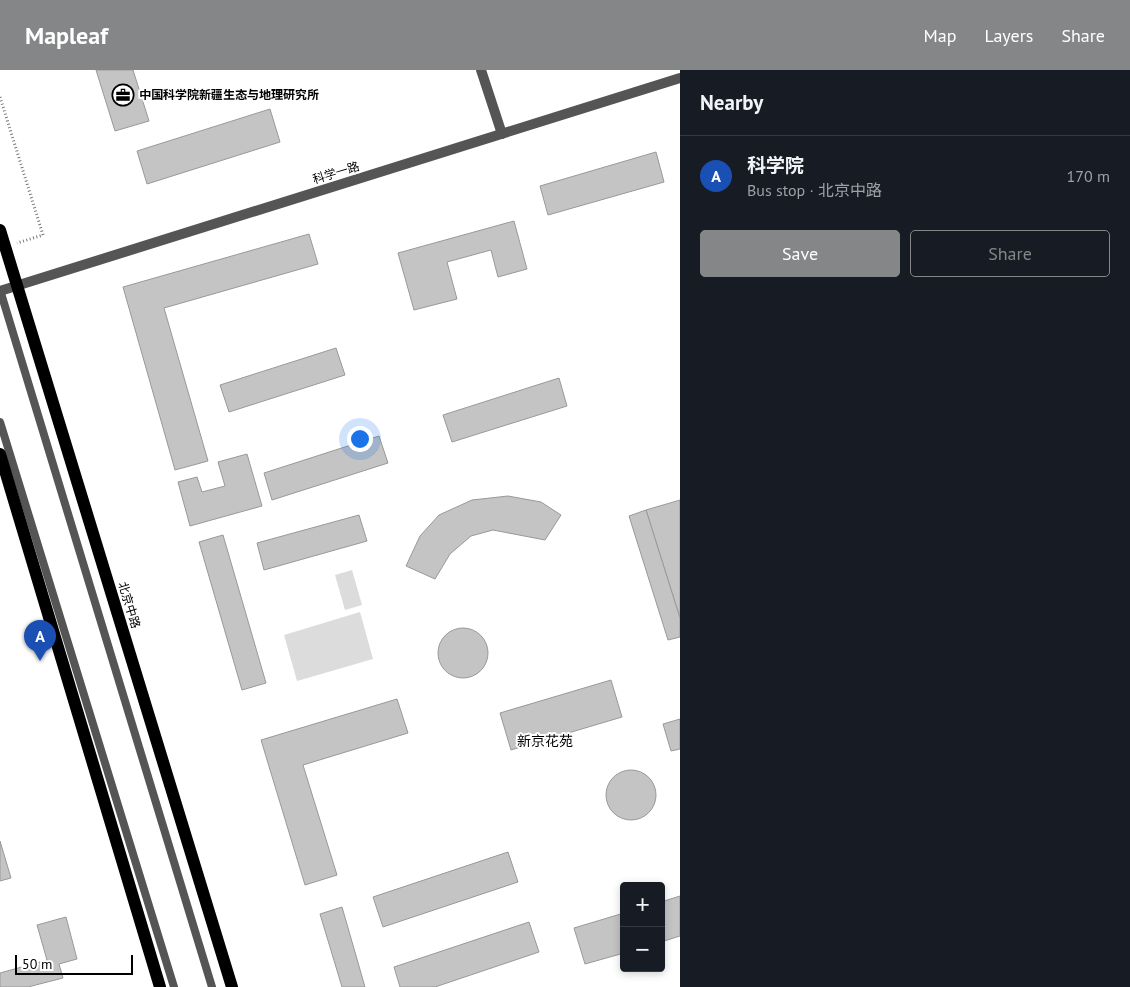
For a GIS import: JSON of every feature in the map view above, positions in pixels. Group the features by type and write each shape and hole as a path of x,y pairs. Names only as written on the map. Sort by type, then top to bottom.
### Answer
{"main road":[{"name":"北京中路","path":"0,230 232,987"},
{"path":"0,454 160,987"}],"street":[{"path":"481,70 502,134"},
{"name":"科学一路","path":"0,291 680,78"}],"lane":[{"path":"0,291 212,987"},
{"path":"0,422 174,987"}],"path":[{"path":"0,97 42,235 8,246"}],"shaded area":[{"path":"352,570 362,605 345,610 335,575"},
{"path":"360,612 373,659 297,681 284,635"}],"building":[{"name":"中国科学院新疆生态与地理研究所","path":"96,70 133,70 149,121 115,131"},
{"path":"270,109 280,142 147,184 137,151"},
{"path":"656,152 664,182 548,215 540,186"},
{"path":"514,221 527,269 498,277 491,250 447,262 457,299 414,310 398,253"},
{"path":"309,234 318,264 164,308 208,461 175,470 123,287"},
{"path":"336,348 345,375 229,412 220,385"},
{"path":"559,378 567,406 452,442 443,415"},
{"path":"379,436 388,463 272,500 264,473"},
{"path":"247,454 262,506 190,526 178,482 197,477 202,492 225,486 218,462"},
{"path":"508,496 541,502 561,515 545,540 493,530 471,536 450,554 435,579 406,566 420,536 439,515 472,500"},
{"path":"680,500 680,618 646,510"},
{"path":"646,510 680,618 680,637 668,640 629,516"},
{"path":"359,515 367,541 264,570 257,543"},
{"path":"223,535 266,683 242,690 199,542"},
{"path":"458,628 468,628 481,635 488,648 488,658 481,671 468,678 458,678 449,674 442,667 438,658 438,648 442,639 449,632"},
{"path":"611,680 622,717 511,750 500,713"},
{"path":"397,699 408,733 303,765 337,875 305,885 261,740"},
{"path":"680,719 680,749 671,751 663,724"},
{"path":"626,770 636,770 649,777 656,790 656,800 649,813 636,820 626,820 617,816 610,809 606,800 606,790 610,781 617,774"},
{"path":"0,841 11,878 0,881"},
{"path":"508,852 518,882 383,927 373,897"},
{"path":"680,896 680,936 665,941 665,927 665,901"},
{"path":"342,907 365,987 342,987 320,914"},
{"path":"620,914 620,954 585,964 574,928"},
{"path":"66,917 77,959 59,964 63,978 28,987 0,987 0,973 47,960 37,925"},
{"path":"529,922 539,952 435,987 400,987 394,967"}],"place":[{"name":"中国科学院新疆生态与地理研究所","path":"123,95"},
{"name":"科学院","path":"40,661"}],"district":[{"name":"新京花苑","path":"545,741"}]}
